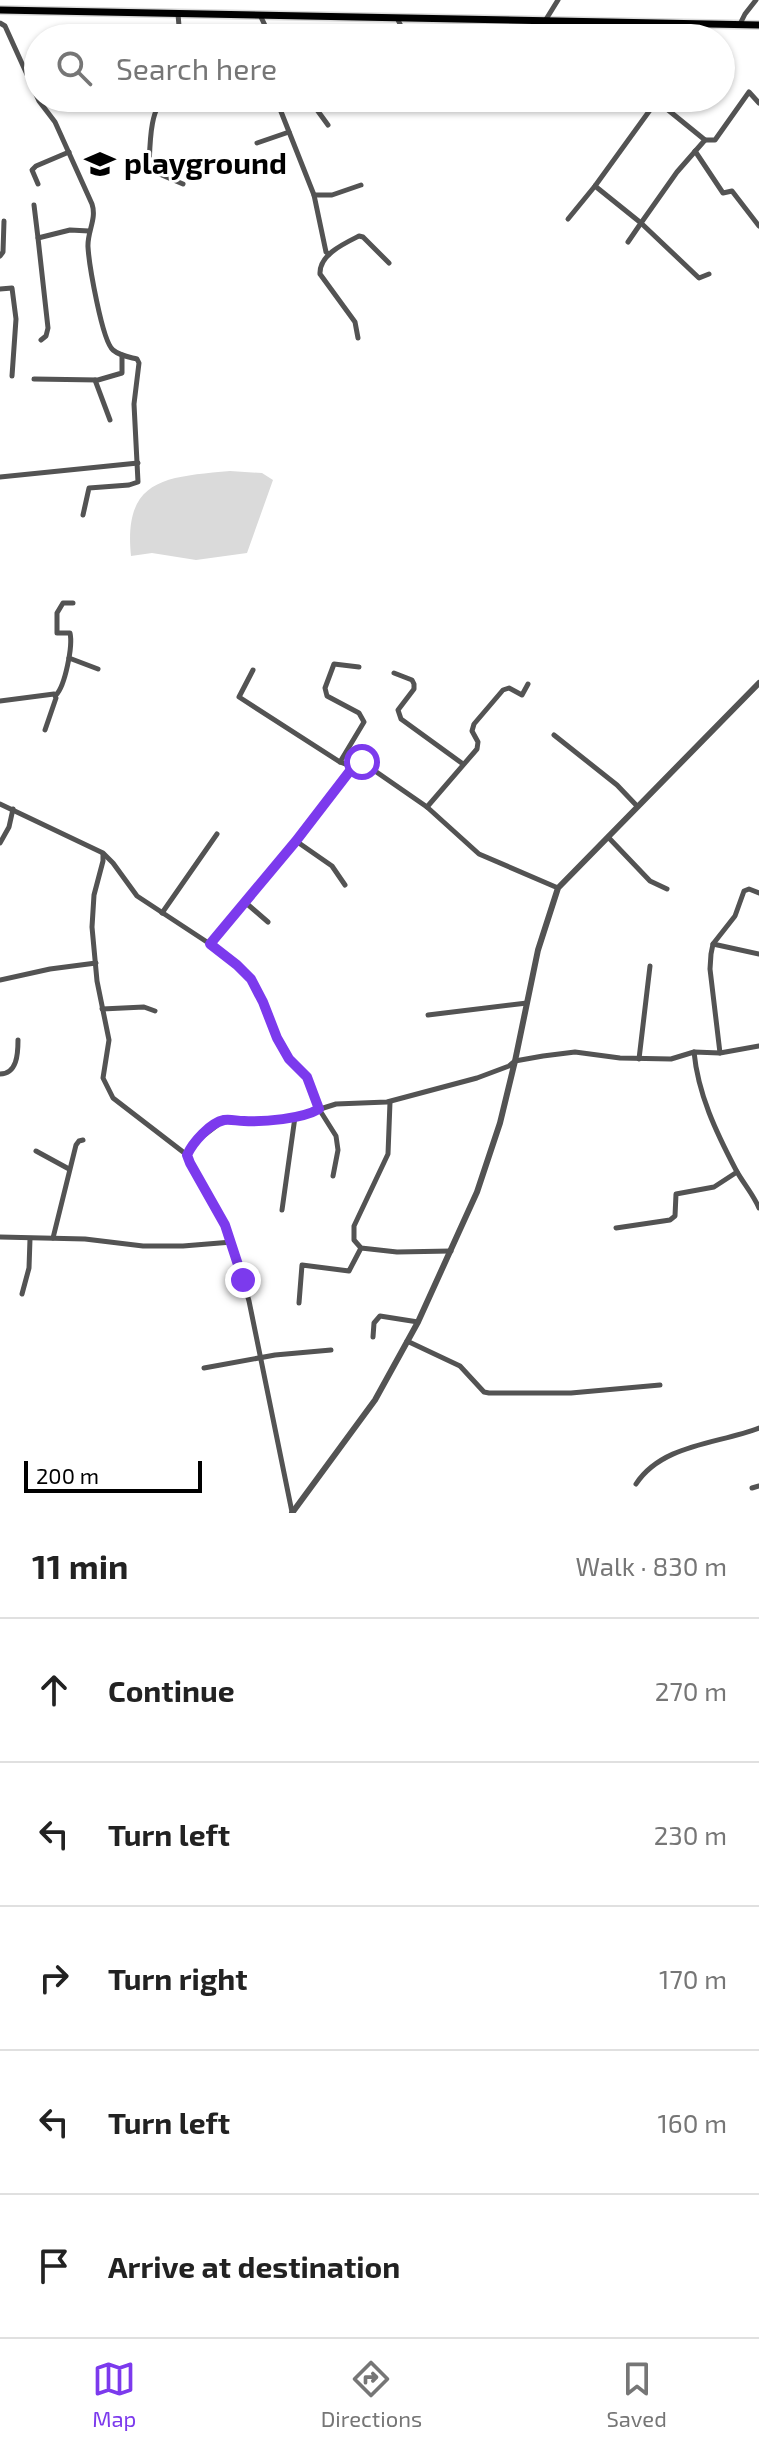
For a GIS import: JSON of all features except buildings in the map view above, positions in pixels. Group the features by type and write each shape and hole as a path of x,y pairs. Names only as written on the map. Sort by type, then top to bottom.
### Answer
{"main road":[{"path":"0,10 707,24"},
{"path":"735,25 759,25"}],"street":[{"path":"545,21 558,0"},
{"path":"740,25 756,0"},
{"path":"178,14 179,24"},
{"path":"260,15 264,24"},
{"path":"397,18 400,24"},
{"path":"0,23 5,26 24,71"},
{"path":"735,112 749,92 759,103"},
{"path":"47,112 55,122 92,204 94,215 88,245 99,310 109,344 112,349 137,359 139,363 134,404 137,484 89,488 83,515"},
{"path":"157,112 153,121 150,170 183,184"},
{"path":"281,112 314,195 326,252 329,254"},
{"path":"319,112 328,125"},
{"path":"568,219 649,112"},
{"path":"673,112 705,140 715,140 735,112"},
{"path":"257,143 289,132"},
{"path":"628,242 705,140"},
{"path":"695,151 723,193 732,191 759,226"},
{"path":"38,184 32,170 69,152"},
{"path":"314,195 332,195 361,185"},
{"path":"595,186 641,223 699,278 709,274"},
{"path":"34,205 48,328 41,340"},
{"path":"0,256 3,252 4,221"},
{"path":"38,238 70,230 89,231"},
{"path":"358,338 355,322 319,271 329,254 359,236 389,263"},
{"path":"0,289 12,288 16,302 12,376"},
{"path":"34,379 95,380 122,373 122,355"},
{"path":"95,380 110,420"},
{"path":"0,477 138,463"},
{"path":"45,730 56,695 62,687 69,658 71,635 58,633 56,623 61,604 73,603"},
{"path":"69,658 98,669"},
{"path":"340,762 364,722 359,713 326,695 325,688 334,664 359,667"},
{"path":"253,670 239,697 340,762 351,768 354,766"},
{"path":"394,673 412,680 414,684 414,689 398,710 401,719 463,764"},
{"path":"292,1513 375,1400 418,1322 451,1251 486,1168 515,1061 538,950 558,888 759,683"},
{"path":"427,807 478,746 472,731 474,724 503,690 509,688 522,695 528,684"},
{"path":"0,701 56,695"},
{"path":"554,735 617,785 637,806"},
{"path":"210,944 356,763 362,762 427,807 479,854 558,888"},
{"path":"0,804 103,853 137,896 210,944 251,979 277,1038 289,1059 307,1077 319,1109 338,1142 333,1176"},
{"path":"0,843 9,827 13,809"},
{"path":"162,913 217,834"},
{"path":"607,836 650,881 667,889"},
{"path":"296,841 332,866 345,885"},
{"path":"103,853 92,918 102,1009 109,1040 103,1078 109,1092 130,1113 187,1155 225,1225 249,1301 292,1513"},
{"path":"720,1053 710,969 713,944 735,916 744,891 749,889 759,893"},
{"path":"246,903 268,922"},
{"path":"713,944 759,954"},
{"path":"0,980 96,963"},
{"path":"639,1059 650,966"},
{"path":"428,1015 527,1003"},
{"path":"102,1009 144,1007 155,1011"},
{"path":"0,1074 11,1071 18,1055 18,1040"},
{"path":"187,1155 194,1143 221,1121 295,1117 336,1104 390,1102 477,1078 515,1061 575,1052 671,1059 694,1052 720,1053 759,1046"},
{"path":"694,1052 697,1080 718,1133 759,1208"},
{"path":"390,1102 386,1160 353,1231 354,1240 361,1248 397,1252 451,1251"},
{"path":"282,1210 295,1117"},
{"path":"53,1238 76,1143 83,1140"},
{"path":"36,1151 69,1169"},
{"path":"616,1228 670,1220 675,1216 676,1194 714,1187 737,1172"},
{"path":"0,1237 85,1239 143,1246 232,1242"},
{"path":"22,1294 29,1268 30,1239"},
{"path":"299,1303 302,1265 349,1271 361,1248"},
{"path":"373,1337 374,1323 380,1316 418,1322"},
{"path":"407,1341 460,1366 484,1392 489,1393 571,1393 660,1385"},
{"path":"204,1368 331,1350"},
{"path":"636,1484 653,1465 674,1454 759,1428"}],"shaded area":[{"path":"230,471 262,473 273,480 247,553 196,560 152,553 131,556 130,530 134,511 142,496 168,480"}],"place":[{"name":"playground","path":"100,164"}],"route":[{"path":"243,1280 225,1225 187,1155 194,1143 221,1121 295,1117 319,1109 307,1077 289,1059 277,1038 251,979 210,944 356,763 362,762"}]}
